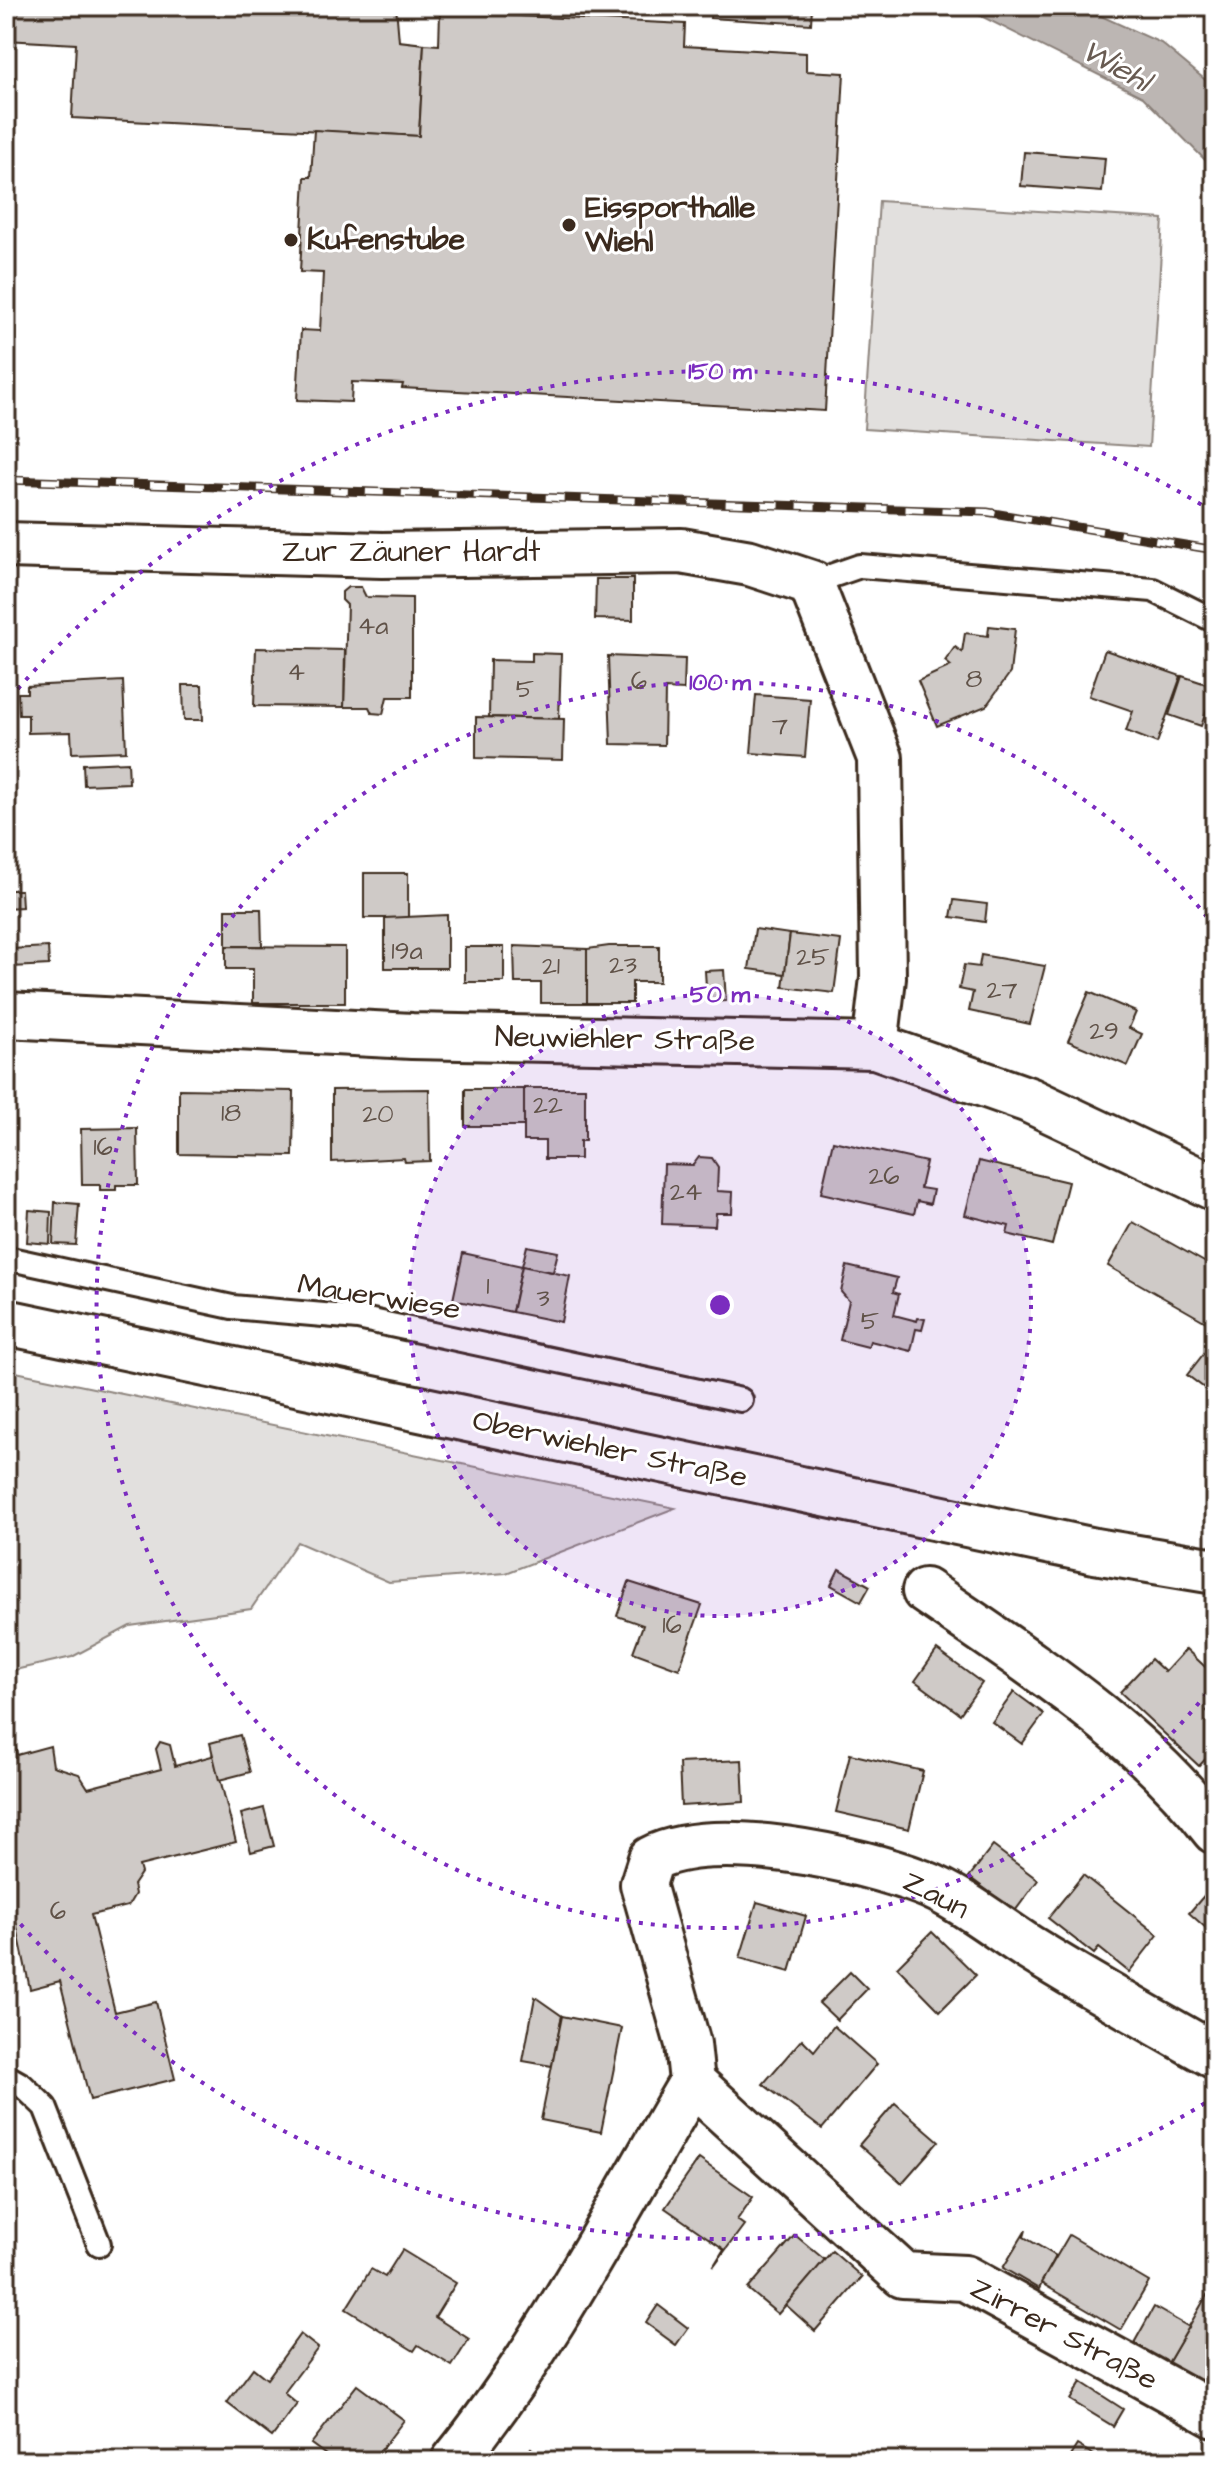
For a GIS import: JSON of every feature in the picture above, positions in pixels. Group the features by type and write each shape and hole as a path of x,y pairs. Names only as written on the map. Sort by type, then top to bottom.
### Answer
{"street":[{"name":"Zur Zäuner Hardt","path":"6,545 382,555 681,551 750,563 811,583"},
{"path":"811,583 880,758 883,978 875,1046"},
{"name":"Neuwiehler Straße","path":"6,1015 412,1036 875,1046 1029,1100 1215,1188"},
{"name":"Oberwiehler Straße","path":"6,1322 1079,1548 1215,1571"},
{"path":"925,1591 1102,1714 1192,1801 1215,1831"},
{"name":"Zaun","path":"692,2082 688,2044 643,1884 651,1859 667,1850 694,1846 764,1848 846,1859 926,1884 1086,1983 1215,2056"},
{"path":"454,2461 481,2428 552,2317 692,2082"},
{"name":"Zirrer Straße","path":"692,2082 903,2275 965,2278 1215,2415"}],"lane":[{"path":"811,583 860,566 1153,590 1215,621"},
{"name":"Mauerwiese","path":"6,1258 232,1307 358,1318 741,1400"},
{"path":"6,2076 22,2085 45,2107 99,2244"}],"shaded area":[{"path":"879,201 1163,219 1149,447 864,429"},
{"path":"6,1370 675,1508 506,1573 389,1582 297,1542 251,1609 130,1626 72,1657 6,1672"}],"water":[{"name":"Wiehl","path":"961,6 1079,6 1161,43 1215,88 1215,170 1143,97"}],"building":[{"path":"6,6 396,6 399,41 424,44 419,136 72,118 76,44 6,40"},
{"path":"711,6 812,6 811,24 710,18"},
{"path":"1215,6 1215,18 1180,8"},
{"name":"Eissporthalle Wiehl","path":"440,12 685,24 684,46 806,53 806,71 844,73 825,411 402,388 403,384 352,382 351,402 297,400 301,330 320,331 323,273 300,272 305,177 311,177 314,130 419,136 424,44 439,45"},
{"path":"1024,152 1105,158 1102,192 1021,186"},
{"path":"596,579 633,579 633,620 595,619"},
{"path":"348,587 361,587 366,597 412,598 412,697 387,697 383,714 372,713 369,707 344,707 347,605 342,600 342,592"},
{"path":"989,626 1015,629 1010,673 986,706 937,726 918,681 951,666 945,661 955,647 962,652 965,633 988,636"},
{"path":"256,648 345,650 344,707 254,706"},
{"path":"1105,650 1181,676 1157,743 1126,731 1133,711 1089,696"},
{"path":"532,653 561,654 559,719 489,717 490,660 532,661"},
{"path":"608,656 685,659 684,690 665,689 664,745 611,744"},
{"path":"1182,676 1215,687 1201,726 1169,715"},
{"path":"123,681 126,751 72,753 71,732 28,733 28,715 19,715 18,693 27,693 27,686"},
{"path":"183,685 202,685 203,720 184,720"},
{"path":"756,695 810,699 805,757 751,753"},
{"path":"476,717 564,719 563,760 476,758"},
{"path":"128,762 129,783 84,785 83,764"},
{"path":"364,873 408,873 408,918 364,918"},
{"path":"6,890 21,890 22,907 6,908"},
{"path":"954,900 987,904 985,922 951,917"},
{"path":"226,909 261,909 262,946 226,946"},
{"path":"447,915 447,968 385,968 385,918"},
{"path":"755,929 790,934 785,974 749,969"},
{"path":"790,934 841,940 834,993 783,987"},
{"path":"226,946 345,947 345,1003 253,1003 253,969 226,969"},
{"path":"514,946 587,949 587,1003 541,1003 541,983 515,983"},
{"path":"659,946 659,982 632,982 632,1003 587,1003 587,949"},
{"path":"48,947 49,965 12,967 11,949"},
{"path":"465,947 504,947 504,982 465,982"},
{"path":"981,955 1045,966 1030,1024 969,1011 973,992 959,989 964,965 979,967"},
{"path":"724,970 726,1001 707,1002 705,971"},
{"path":"1089,992 1136,1012 1129,1028 1142,1034 1128,1066 1068,1041"},
{"path":"524,1088 585,1088 585,1141 580,1141 580,1159 545,1159 545,1141 524,1141"},
{"path":"179,1089 294,1091 293,1156 179,1154"},
{"path":"429,1089 430,1161 405,1162 404,1158 332,1162 332,1090"},
{"path":"465,1089 524,1089 524,1126 465,1126"},
{"path":"137,1128 138,1185 116,1185 116,1190 100,1190 100,1185 82,1185 81,1129"},
{"path":"833,1141 926,1162 920,1188 933,1190 930,1204 917,1201 914,1214 821,1193"},
{"path":"699,1157 712,1158 718,1167 717,1191 733,1192 732,1213 716,1213 715,1226 662,1224 664,1164 693,1165"},
{"path":"979,1161 1068,1182 1052,1245 1007,1234 1009,1226 965,1215"},
{"path":"55,1202 79,1204 76,1245 53,1244"},
{"path":"29,1210 51,1212 50,1244 27,1242"},
{"path":"1133,1222 1215,1268 1215,1307 1206,1322 1108,1266"},
{"path":"527,1246 558,1252 553,1272 522,1266"},
{"path":"463,1253 522,1266 512,1312 453,1300"},
{"path":"522,1266 570,1276 561,1322 512,1312"},
{"path":"847,1266 897,1278 893,1292 899,1294 894,1315 917,1321 918,1318 925,1319 922,1330 916,1329 911,1351 870,1341 868,1347 840,1340 849,1301 841,1292"},
{"path":"1208,1348 1215,1353 1215,1396 1187,1375"},
{"path":"839,1569 870,1586 861,1602 831,1585"},
{"path":"629,1582 702,1605 679,1669 633,1652 643,1625 617,1616"},
{"path":"1186,1649 1215,1676 1215,1703 1207,1711 1215,1718 1215,1749 1199,1766 1120,1692 1151,1659 1165,1672"},
{"path":"937,1650 982,1683 960,1714 915,1681"},
{"path":"1014,1692 1044,1714 1022,1744 992,1722"},
{"path":"6,1727 12,1731 17,1755 50,1746 53,1766 79,1774 88,1788 161,1769 156,1749 160,1742 170,1745 175,1766 212,1756 213,1751 236,1842 139,1866 141,1873 133,1885 135,1894 128,1906 91,1915 115,2012 156,2002 175,2079 90,2100 60,1981 30,1989 16,1922 6,1922"},
{"path":"240,1735 250,1772 219,1780 210,1743"},
{"path":"850,1754 923,1771 909,1829 836,1812"},
{"path":"742,1760 744,1802 681,1806 679,1763"},
{"path":"264,1808 274,1846 251,1852 241,1814"},
{"path":"993,1846 1038,1880 1015,1911 969,1877"},
{"path":"1083,1875 1158,1935 1129,1972 1099,1948 1094,1954 1048,1918"},
{"path":"1215,1883 1215,1936 1189,1913"},
{"path":"757,1902 806,1916 790,1972 740,1958"},
{"path":"932,1932 976,1975 940,2011 897,1967"},
{"path":"850,1972 867,1989 837,2020 819,2003"},
{"path":"535,1997 562,2016 552,2066 523,2061"},
{"path":"562,2016 622,2028 601,2132 541,2120"},
{"path":"834,2026 877,2064 822,2129 763,2084 802,2039 814,2051"},
{"path":"895,2103 939,2141 902,2183 859,2145"},
{"path":"699,2159 753,2197 737,2220 744,2225 713,2267 724,2249 665,2208"},
{"path":"1026,2230 1024,2237 1056,2256 1039,2289 1003,2268"},
{"path":"795,2235 825,2260 778,2314 748,2289"},
{"path":"1069,2235 1149,2282 1121,2330 1041,2283"},
{"path":"402,2250 456,2283 435,2317 469,2339 452,2366 418,2345 414,2351 346,2309 371,2269 385,2277"},
{"path":"832,2251 862,2277 815,2331 786,2305"},
{"path":"1215,2281 1215,2390 1168,2363"},
{"path":"658,2305 688,2328 676,2345 646,2323"},
{"path":"1154,2307 1189,2327 1168,2363 1134,2343"},
{"path":"300,2334 318,2348 284,2393 297,2404 272,2437 227,2403 253,2368 267,2379"},
{"path":"1081,2382 1123,2409 1113,2426 1070,2400"},
{"path":"357,2385 404,2420 375,2458 379,2461 334,2461 311,2444"},
{"path":"1077,2445 1104,2461 1067,2461"},
{"path":"531,2448 547,2461 521,2461"}],"railway":[{"path":"6,480 987,512 1215,550"}],"place":[{"name":"Eissporthalle Wiehl","path":"569,225"},
{"name":"Kufenstube","path":"291,240"}]}
